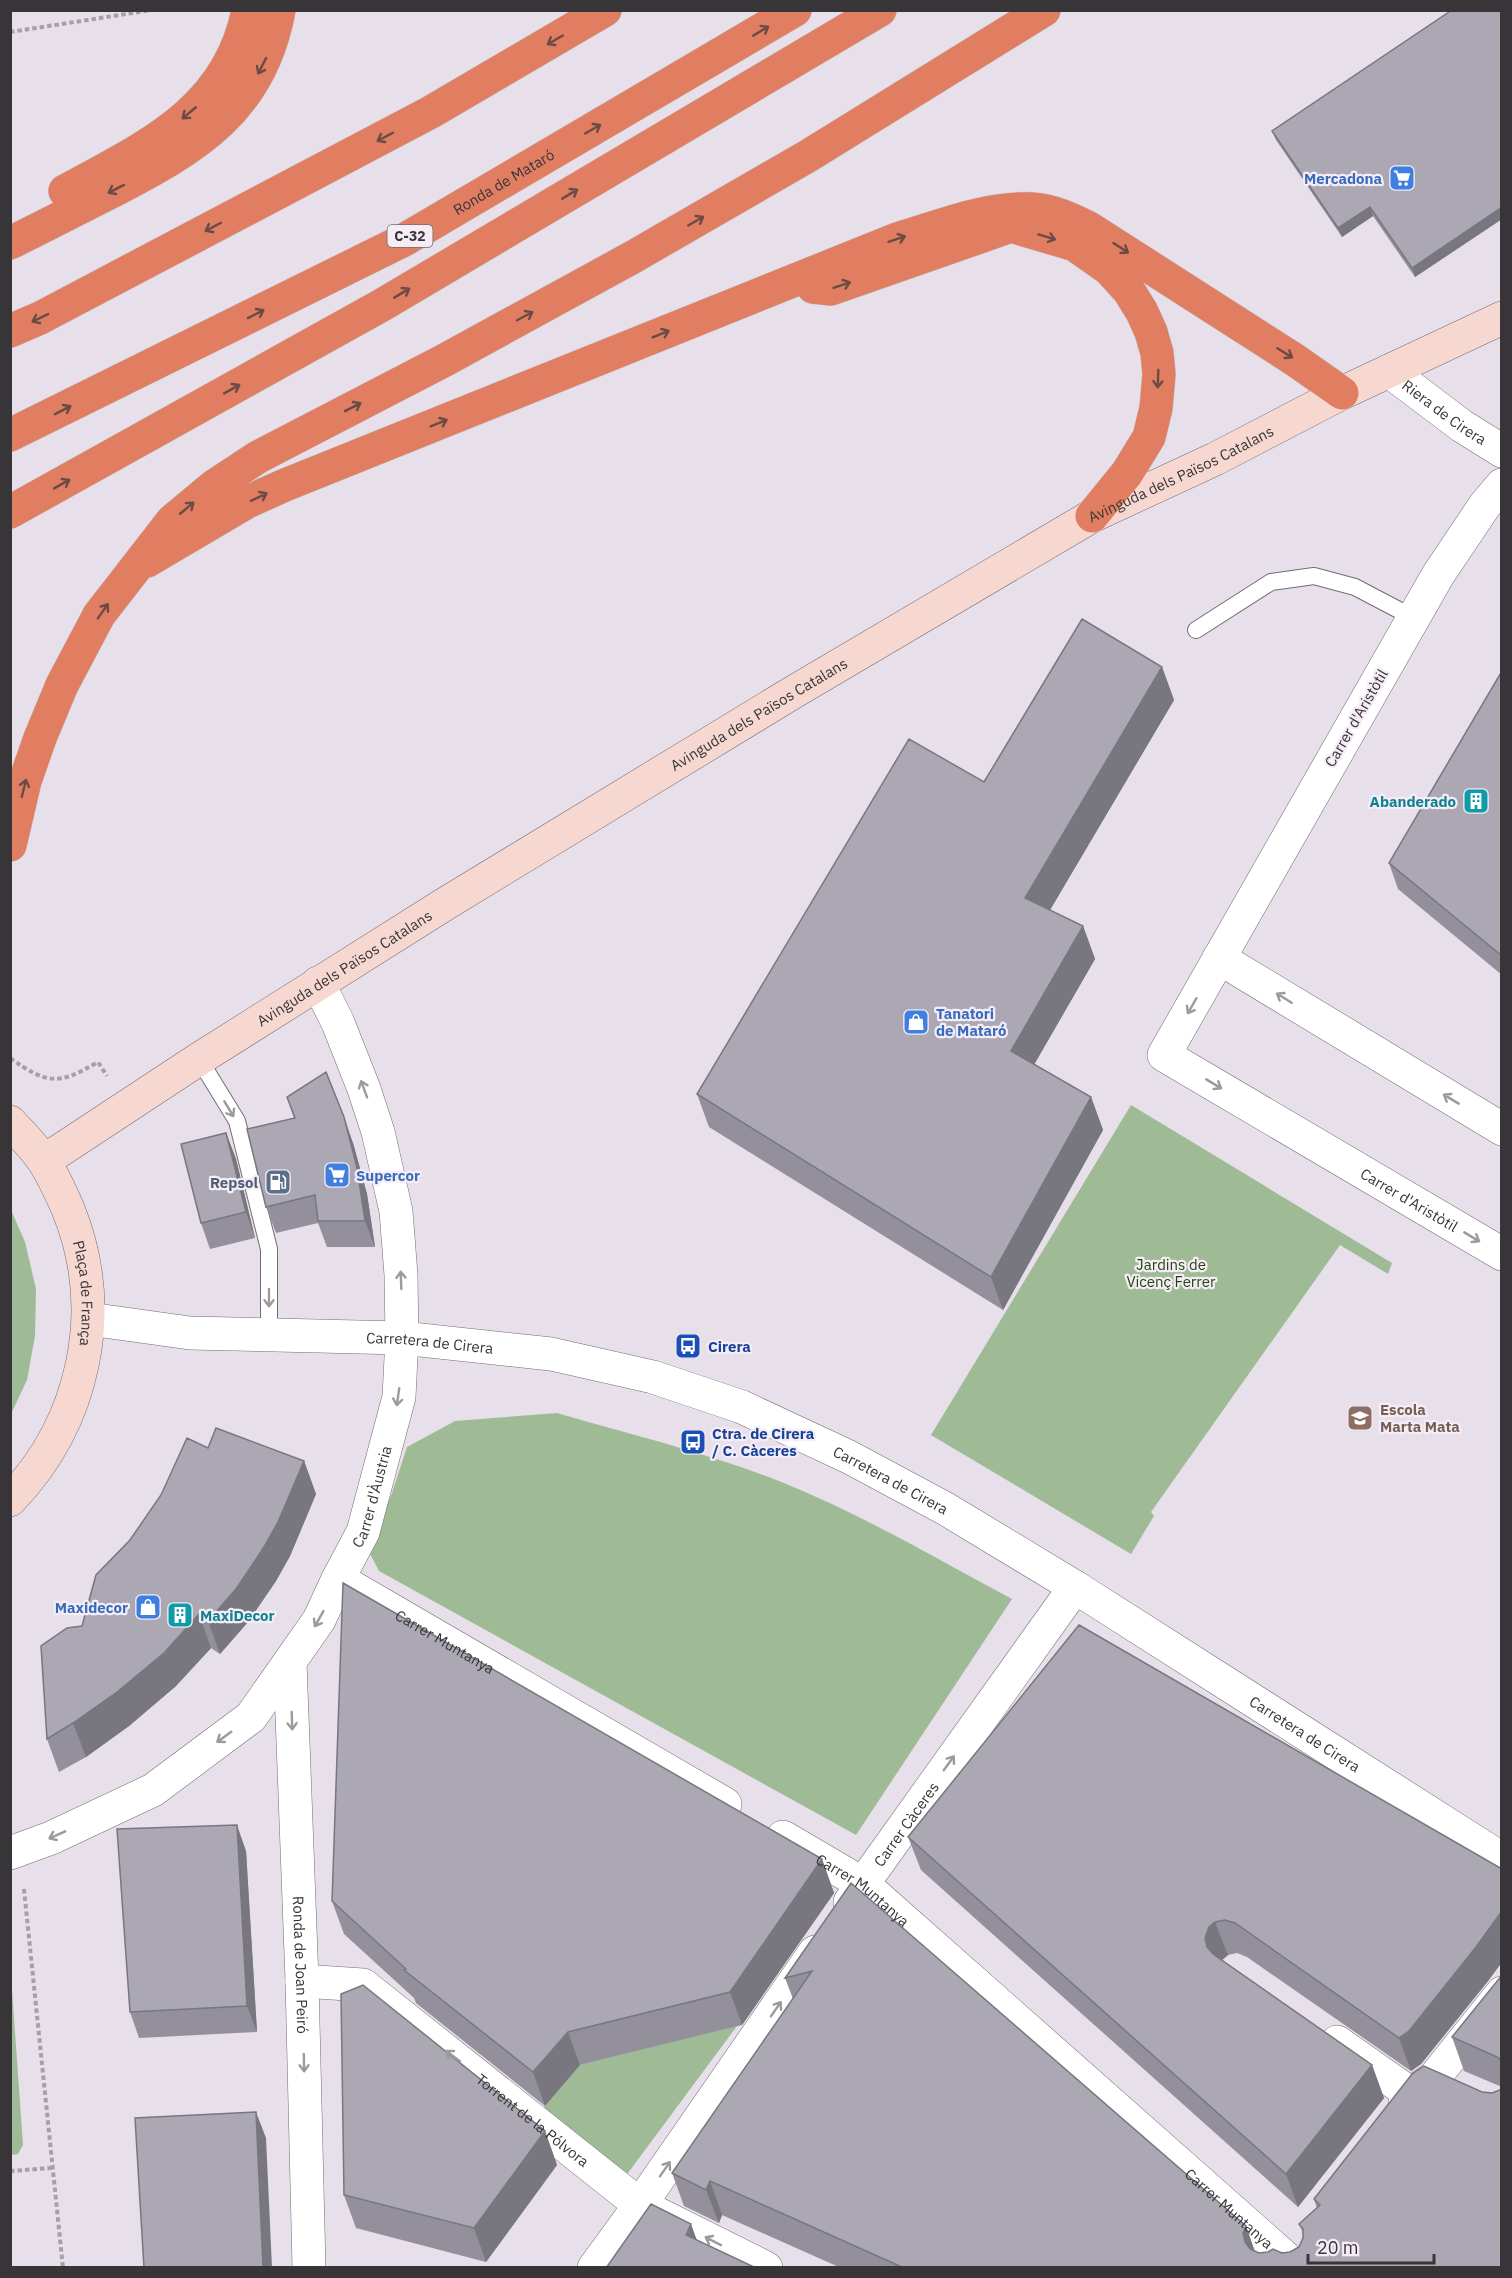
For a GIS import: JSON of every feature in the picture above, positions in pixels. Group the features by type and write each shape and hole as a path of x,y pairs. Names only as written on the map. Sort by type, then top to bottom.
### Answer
{"highway":[{"path":"10,220 140,149 202,103 232,61 243,33 248,10"},
{"path":"10,243 153,170 190,148 212,131 240,100 255,79 266,58 279,10"},
{"path":"10,331 40,318 421,118 605,10"},
{"name":"Ronda de Mataró","path":"10,435 404,240 795,10"},
{"path":"10,512 382,305 880,10"},
{"path":"10,845 26,781 40,738 62,685 99,615 172,521 214,486 258,457 444,360 644,251 808,156 1044,10"},
{"path":"135,568 247,502 285,485 784,284 908,236 993,210 1034,209 1065,216 1089,228 1295,360 1342,393"},
{"path":"784,284 831,289 1011,226 1075,245 1109,269 1129,291 1142,312 1157,353 1159,375 1156,408 1149,437 1127,473 1092,516"}],"street":[{"name":"Avinguda dels Països Catalans","path":"44,1161 318,983 792,693 1092,516 1215,459 1342,393 1502,318"},
{"name":"Riera de Cirera","path":"1389,371 1462,426 1502,451"},
{"name":"Carrer d'Aristòtil","path":"1502,485 1485,505 1438,575 1164,1055 1502,1254"},
{"path":"1219,958 1502,1129"},
{"name":"Carrer d'Àustria","path":"10,1853 51,1838 153,1790 251,1717 319,1620 363,1532 399,1398 402,1338 401,1275 396,1211 388,1173 364,1089 338,1023 318,983"},
{"name":"Plaça de França","path":"10,1122 44,1161 62,1194 83,1255 88,1286 89,1319 86,1354 65,1421 42,1462 28,1482 10,1500"},
{"name":"Carretera de Cirera","path":"89,1319 190,1333 402,1338 551,1354 653,1377 742,1407 859,1462 946,1509 1075,1587 1502,1859"},
{"name":"Carrer Muntanya","path":"338,1579 862,1884 1289,2255"},
{"name":"Carrer Càceres","path":"594,2268 862,1884 1075,1587"},
{"name":"Ronda de Joan Peiró","path":"290,1662 302,1981 309,2268"},
{"name":"Torrent de la Pólvora","path":"302,1981 363,1985 640,2205 766,2268"},
{"path":"1389,2121 1436,2088 1502,1993"},
{"path":"1314,2026 1436,2088"}],"lane":[{"path":"1196,630 1271,582 1314,576 1355,587 1413,618"},
{"path":"199,1059 237,1121 269,1249 269,1335"}],"path":[{"path":"10,32 152,10"},
{"path":"10,1058 31,1073 46,1078 62,1079 79,1073 98,1062 126,1107"},
{"path":"24,1888 63,2268"},
{"path":"10,2171 52,2168"}],"green space":[{"name":"Jardins de Vicenç Ferrer","path":"1131,1105 1392,1263 1388,1274 1340,1245 1151,1512 1154,1516 1131,1554 931,1435"},
{"path":"11,1210 25,1242 36,1289 35,1336 27,1380 11,1414"},
{"path":"557,1413 700,1454 784,1483 871,1523 1012,1599 856,1835 379,1571 366,1546 391,1496 407,1447 455,1421"},
{"path":"11,1975 23,2145 18,2154 11,2155"},
{"path":"737,2026 625,2177 540,2112 580,2065"}],"building":[{"name":"Mercadona","path":"1452,10 1502,10 1502,207 1412,268 1370,207 1338,228 1272,131"},
{"name":"Tanatori de Mataró","path":"1082,619 1162,667 1025,898 1083,926 1011,1051 1091,1097 991,1277 697,1094 909,739 984,782"},
{"name":"Abanderado","path":"1502,671 1502,956 1389,863"},
{"path":"326,1072 344,1117 357,1168 365,1221 318,1221 315,1195 266,1207 247,1129 295,1118 287,1097"},
{"path":"226,1133 246,1212 201,1223 181,1144"},
{"name":"MaxiDecor","path":"216,1428 304,1461 278,1522 236,1589 208,1621 199,1614 164,1653 117,1692 47,1739 41,1646 67,1628 82,1626 96,1575 130,1540 161,1495 187,1438 208,1448"},
{"path":"343,1583 822,1859 730,1992 568,2032 533,2072 404,1970 406,1969 332,1901"},
{"path":"1079,1625 1502,1869 1502,1911 1409,2031 1399,2038 1235,1923 1225,1920 1215,1922 1209,1927 1205,1938 1207,1947 1213,1954 1372,2065 1286,2174 908,1837"},
{"path":"237,1825 247,2006 130,2012 117,1829"},
{"path":"851,1883 1246,2226 1243,2233 1245,2242 1250,2249 1259,2253 1273,2249 1282,2253 1290,2252 1299,2247 1303,2238 1303,2229 1299,2224 1320,2205 1314,2199 1412,2074 1424,2066 1482,2092 1492,2093 1502,2089 1502,2268 904,2268 710,2181 706,2190 672,2173 812,1971 785,1978"},
{"path":"1502,1975 1502,2061 1452,2037"},
{"path":"363,1985 545,2131 474,2228 344,2195 341,1994"},
{"path":"256,2112 263,2268 144,2268 135,2118"},
{"path":"651,2204 691,2224 686,2235 756,2268 606,2268"}],"place":[{"name":"Mercadona","path":"1402,178"},
{"name":"Abanderado","path":"1476,801"},
{"name":"Tanatori de Mataró","path":"916,1022"},
{"name":"Supercor","path":"337,1175"},
{"name":"Repsol","path":"278,1182"},
{"name":"Cirera","path":"688,1346"},
{"name":"Escola Marta Mata","path":"1360,1418"},
{"name":"Ctra. de Cirera / C. Càceres","path":"693,1442"},
{"name":"Maxidecor","path":"148,1607"},
{"name":"MaxiDecor","path":"180,1615"}]}
